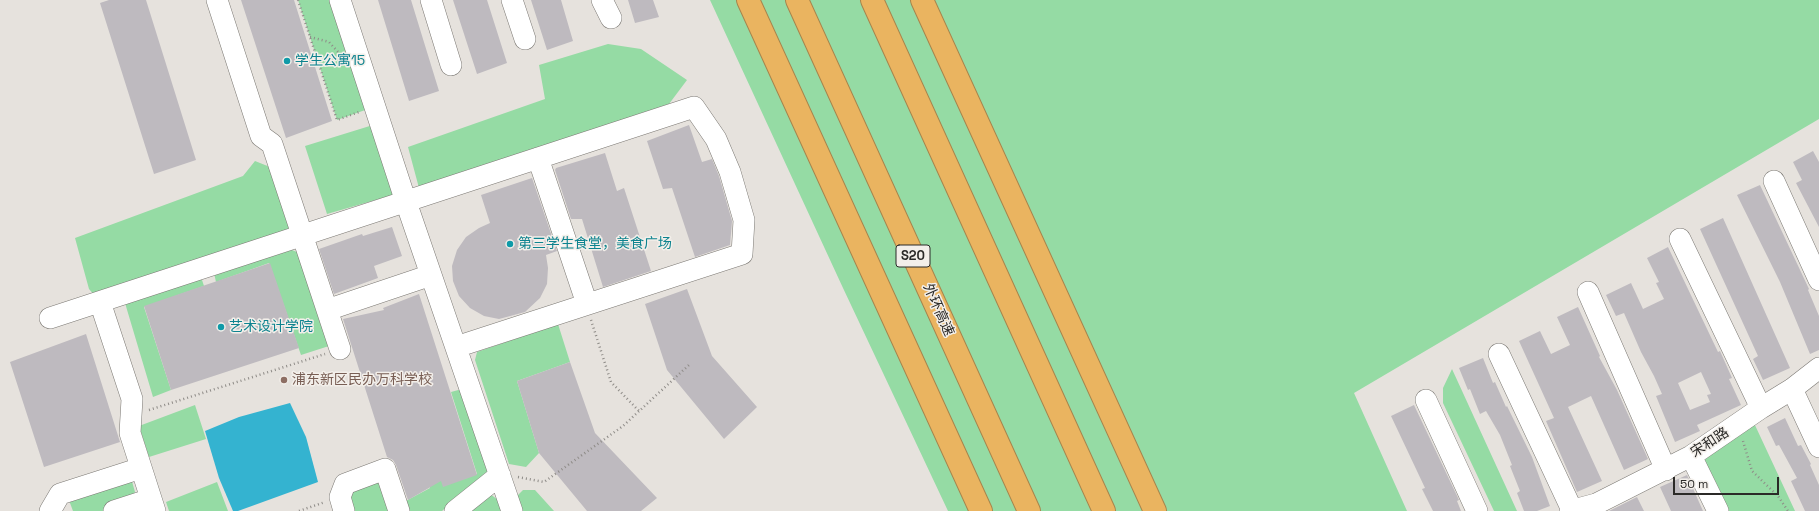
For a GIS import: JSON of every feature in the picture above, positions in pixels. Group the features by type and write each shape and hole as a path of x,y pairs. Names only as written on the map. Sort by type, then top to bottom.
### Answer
{"highway":[{"path":"748,0 981,511"},
{"name":"外环高速","path":"798,0 1029,511"},
{"path":"872,0 1104,511"},
{"path":"922,0 1155,511"}],"street":[{"path":"217,0 261,136 272,144 340,349"},
{"path":"340,0 406,202 512,511"},
{"path":"431,0 452,65"},
{"path":"512,0 525,38"},
{"path":"602,0 611,18"},
{"path":"50,318 694,107 716,139 730,172 744,220 742,254 456,347"},
{"path":"538,158 587,304"},
{"path":"1774,181 1819,280"},
{"path":"1680,239 1761,408"},
{"path":"327,310 431,275"},
{"path":"1588,292 1666,470"},
{"path":"100,302 132,399 130,433 153,505 114,511"},
{"path":"1499,354 1571,511"},
{"name":"宋和路","path":"1571,511 1598,507 1691,456 1761,408 1792,389 1819,368"},
{"path":"1792,389 1819,447"},
{"path":"1426,400 1477,511"},
{"path":"1691,456 1718,511"},
{"path":"50,511 60,494 141,468"},
{"path":"342,504 345,484 385,468 399,511"},
{"path":"455,511 500,475"}],"path":[{"path":"298,0 337,120 375,107"},
{"path":"310,37 329,42 345,61 359,56"},
{"path":"587,304 610,382 639,411"},
{"path":"131,416 340,349"},
{"path":"500,475 544,482 623,426 690,364"},
{"path":"1738,425 1752,471 1778,496 1788,511"},
{"path":"299,511 342,504"}],"green space":[{"path":"298,0 333,0 368,109 337,120"},
{"path":"710,0 1819,0 1819,119 1354,393 1407,511 948,511"},
{"path":"608,44 641,49 687,80 669,104 419,188 408,147 545,99 539,65"},
{"path":"373,125 393,195 327,214 305,146"},
{"path":"255,161 270,167 294,227 95,296 89,289 75,238 243,176"},
{"path":"292,250 302,254 329,346 301,355 269,263 216,282 214,273"},
{"path":"201,277 204,286 144,307 171,390 153,397 125,303"},
{"path":"558,324 570,362 517,381 539,453 526,467 509,464 475,360 477,352"},
{"path":"1452,369 1517,511 1494,511 1443,403 1443,388"},
{"path":"462,389 490,469 442,511 404,511 402,503 430,488 427,474 477,474 451,392"},
{"path":"195,405 206,439 149,457 139,426"},
{"path":"1754,423 1795,511 1726,511 1704,460"},
{"path":"131,478 135,492 128,503 103,511 73,511 67,495"},
{"path":"383,478 393,511 354,511 348,493"},
{"path":"217,482 228,511 169,511 166,502"},
{"path":"523,490 535,490 554,511 519,511 515,498"},
{"path":"490,494 501,502 504,511 466,511"}],"water":[{"path":"290,403 306,437 318,482 238,511 233,511 219,478 205,431 239,417"}],"building":[{"path":"109,0 146,0 196,160 154,174 100,3"},
{"name":"学生公寓15","path":"241,0 294,0 332,121 286,138"},
{"path":"378,0 411,0 439,91 409,101"},
{"path":"453,0 487,0 507,63 477,74"},
{"path":"531,0 561,0 573,41 547,50"},
{"path":"628,0 653,0 659,17 635,23"},
{"path":"689,125 702,162 712,159 719,176 732,221 730,245 695,257 672,188 663,189 647,141"},
{"path":"1813,151 1819,162 1819,227 1796,183 1802,180 1793,162"},
{"path":"605,153 617,191 624,188 651,271 603,287 582,219 571,219 555,170 556,168"},
{"name":"第三学生食堂，美食广场","path":"532,178 557,251 546,255 548,268 547,284 540,298 525,312 499,319 484,316 470,308 459,296 453,281 452,266 457,250 466,237 479,228 490,223 481,195"},
{"path":"1760,185 1809,289 1808,290 1819,316 1819,350 1810,354 1780,282 1737,195"},
{"path":"1723,218 1790,368 1763,380 1753,359 1758,356 1700,229"},
{"path":"392,227 402,256 374,266 378,278 334,294 319,249 362,234 363,236"},
{"path":"1668,247 1718,352 1720,351 1732,378 1729,379 1741,405 1697,425 1700,431 1675,442 1656,396 1662,394 1654,376 1641,352 1624,313 1616,316 1606,295 1631,283 1643,309 1664,299 1656,283 1659,282 1647,258","holes":["1701,372 1711,394 1707,395 1710,402 1690,410 1678,383"]},
{"name":"艺术设计学院","path":"270,263 299,348 171,390 144,306"},
{"path":"687,289 712,356 757,407 724,439 667,370 645,304"},
{"path":"419,294 477,475 443,487 441,481 408,500 396,465 393,460 387,457 343,319 384,310 383,308"},
{"path":"1578,307 1600,356 1599,357 1617,390 1648,459 1624,470 1591,396 1568,407 1602,481 1577,492 1546,421 1554,418 1519,341 1540,331 1551,354 1570,345 1557,317"},
{"path":"86,334 120,442 44,467 10,362"},
{"path":"1483,358 1493,383 1495,382 1532,457 1550,506 1537,511 1524,511 1517,493 1520,491 1510,466 1512,465 1500,435 1486,411 1480,414 1470,389 1468,390 1459,368"},
{"path":"570,362 595,433 657,498 641,511 587,511 539,453 517,381"},
{"path":"1414,405 1459,500 1457,501 1461,511 1433,511 1422,489 1425,488 1391,416"},
{"path":"1785,418 1798,446 1801,445 1811,464 1810,465 1819,485 1819,511 1805,511 1791,481 1797,478 1779,445 1776,446 1767,427"},
{"path":"1687,475 1703,511 1671,511 1660,487"},
{"path":"1637,497 1644,511 1609,511"}],"place":[{"name":"学生公寓15","path":"287,61"},
{"name":"第三学生食堂，美食广场","path":"510,244"},
{"name":"艺术设计学院","path":"221,327"},
{"name":"浦东新区民办万科学校","path":"284,380"}]}
